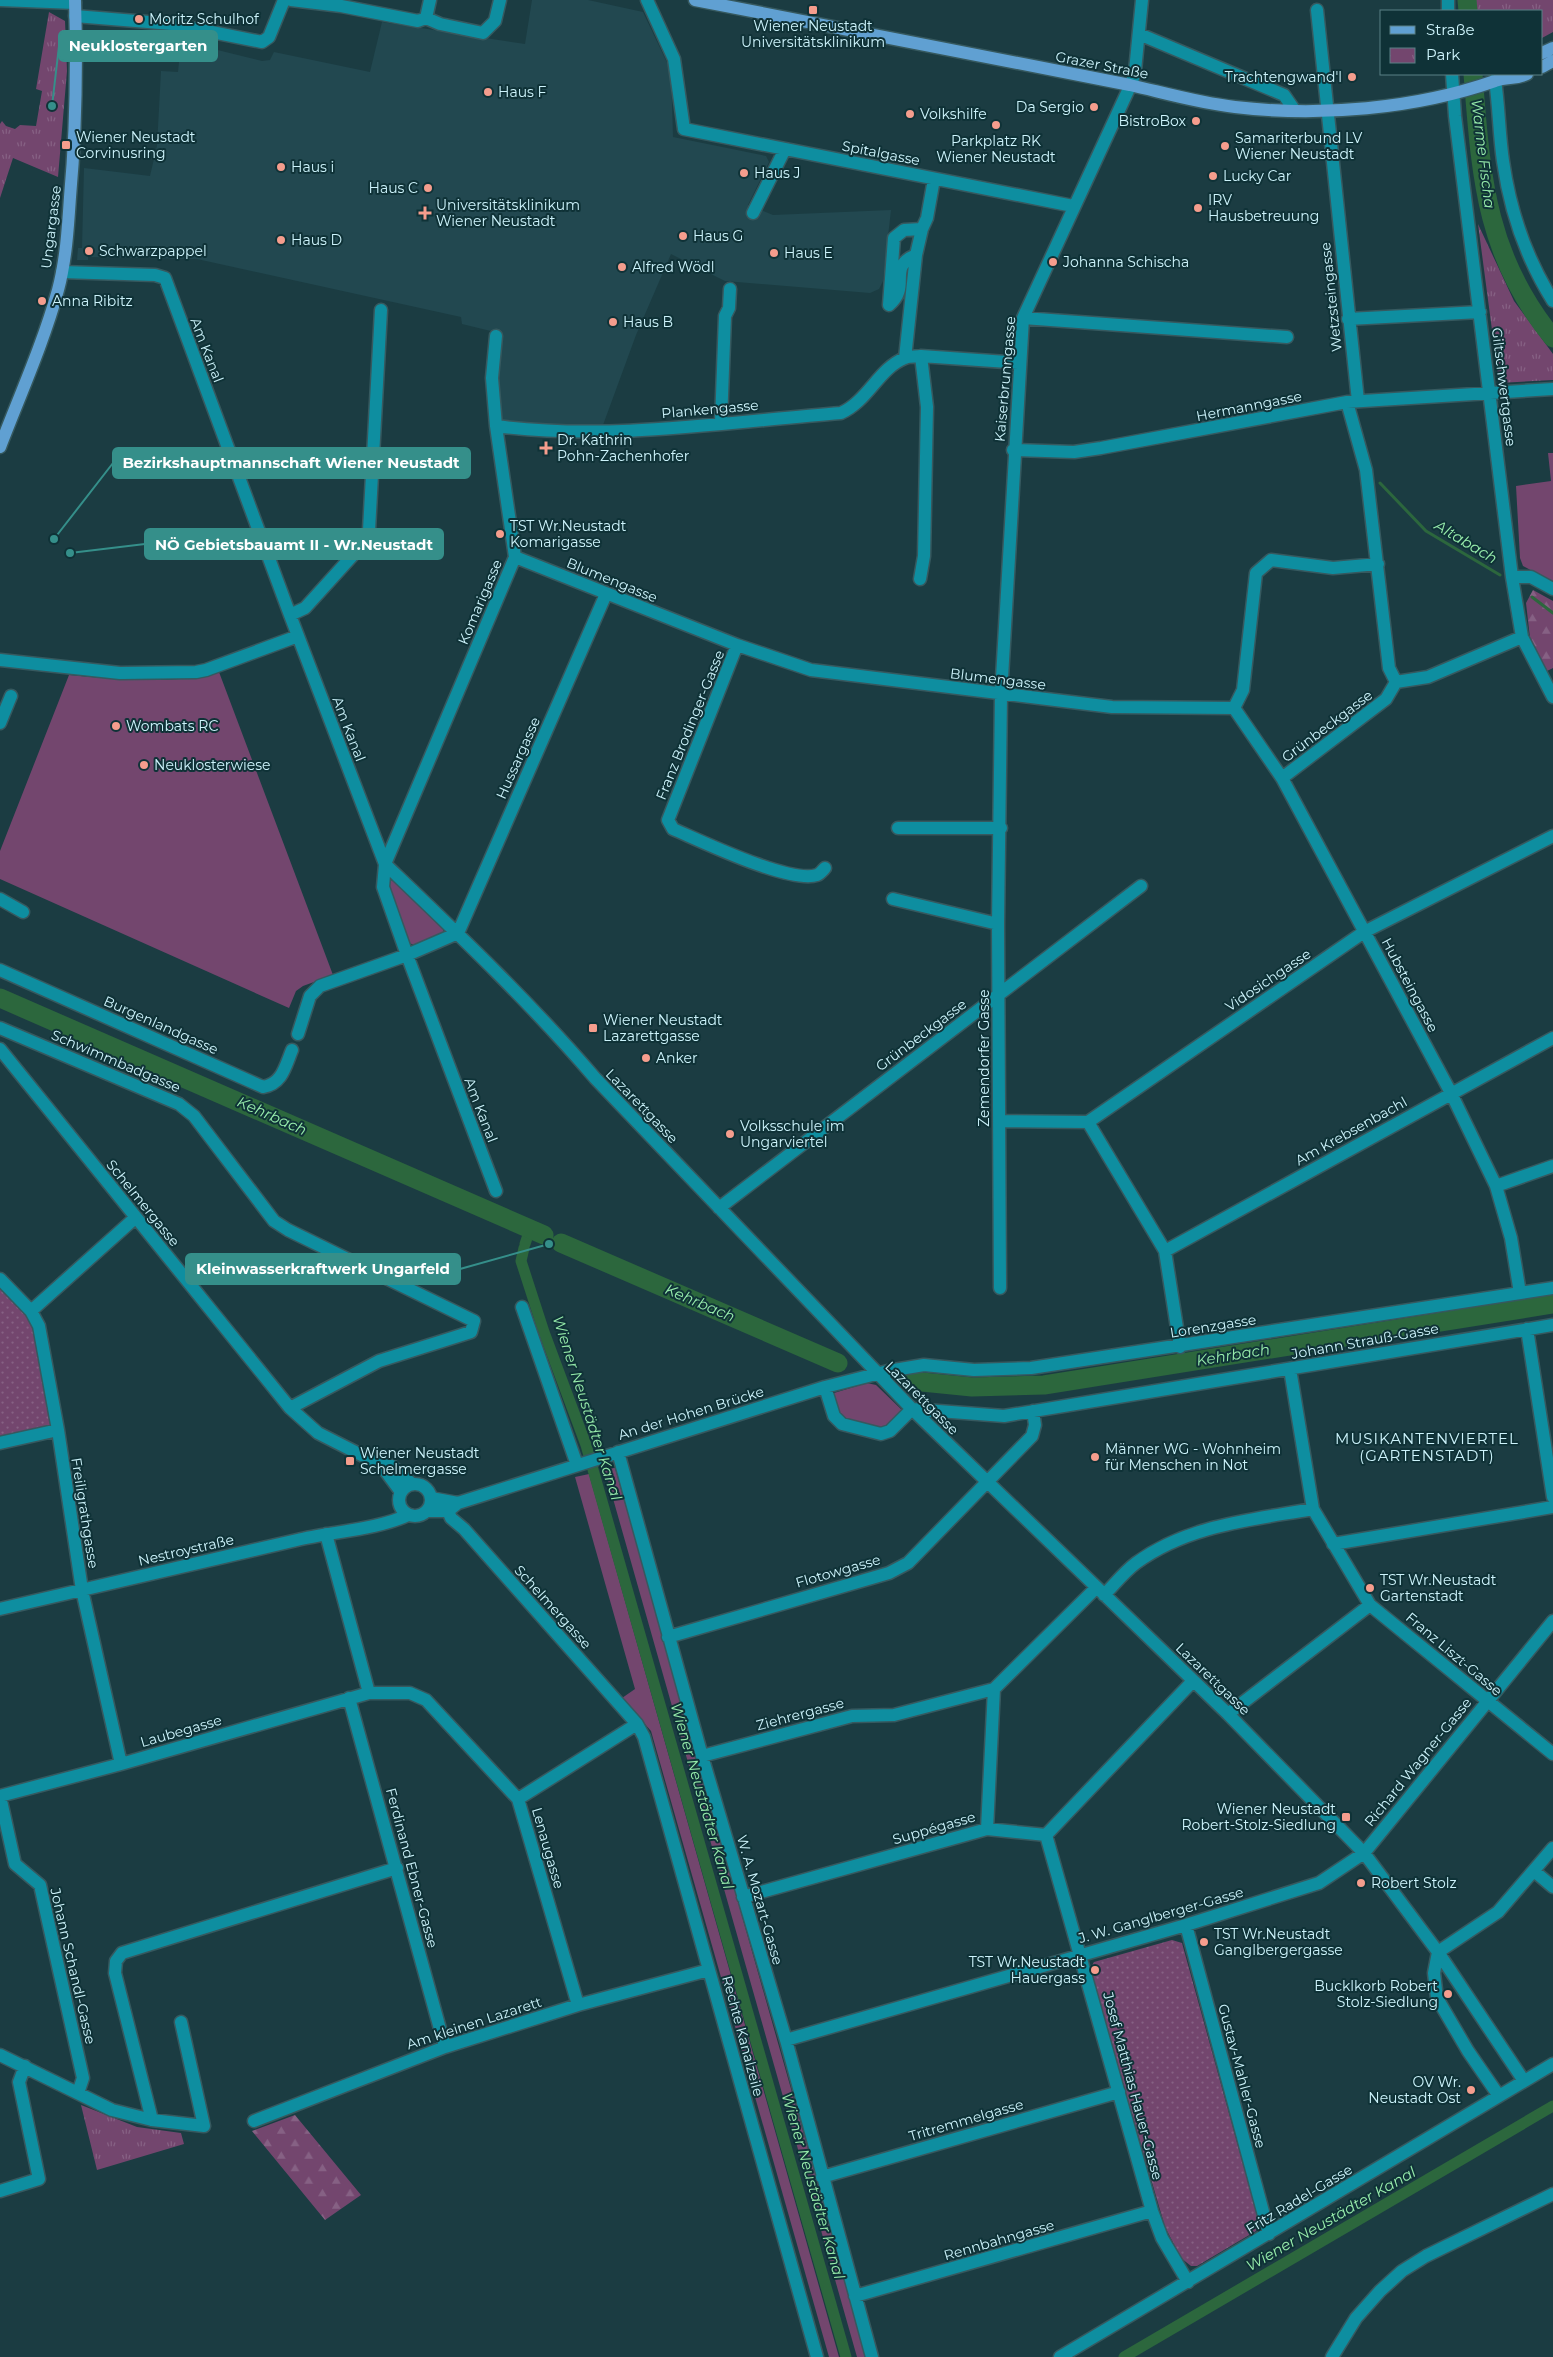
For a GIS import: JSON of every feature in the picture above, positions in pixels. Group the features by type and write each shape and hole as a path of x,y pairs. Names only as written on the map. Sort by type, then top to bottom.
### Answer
{"main road":[{"name":"Grazer Straße","path":"695,0 1130,85 1232,107 1295,111 1370,108 1467,90 1502,77 1516,79 1525,75"},
{"name":"Ungargasse","path":"0,447 44,335 62,272 75,146 77,94 75,6"}],"street":[{"path":"0,0 75,6 262,42 269,37 284,0"},
{"path":"291,0 341,6 418,22 426,18 440,24 483,32 495,21 500,0"},
{"path":"426,18 430,0"},
{"name":"Spitalgasse","path":"647,0 674,59 684,129 1073,206"},
{"name":"Kaiserbrunngasse","path":"1001,695 1013,450 1022,318 1130,85 1135,71 1142,0"},
{"name":"Wetzsteingasse","path":"1317,10 1348,319 1352,402 1366,470 1389,668 1396,682"},
{"path":"1139,34 1284,95 1295,111"},
{"name":"Giltschwertgasse","path":"1452,75 1512,577 1522,637 1553,697"},
{"path":"1502,77 1503,160 1509,198 1528,256 1553,301"},
{"path":"753,213 785,149"},
{"path":"905,358 916,255 922,229 927,218 934,179"},
{"path":"916,255 905,259 901,265 900,290 896,299 889,305 894,238 904,230 922,229"},
{"name":"Am Kanal","path":"62,272 155,275 165,278 385,864 383,887 496,1191"},
{"path":"721,422 725,316 729,308 730,289"},
{"path":"290,615 306,608 363,544 369,530 381,310"},
{"path":"1348,319 1480,312"},
{"path":"1022,318 1287,337"},
{"name":"Komarigasse","path":"385,864 515,557 496,426 492,378 496,336"},
{"path":"920,579 924,556 927,407 921,356"},
{"name":"Plankengasse","path":"496,426 534,431 614,431 841,413 855,407 887,370 905,358 921,356 1020,363"},
{"name":"Hermanngasse","path":"1013,450 1074,452 1352,402 1553,389"},
{"name":"Blumengasse","path":"515,557 738,645 811,670 1001,695 1112,707 1234,708"},
{"path":"1234,708 1243,690 1256,573 1271,560 1333,568 1378,564"},
{"path":"1512,577 1531,577 1553,589"},
{"name":"Hussargasse","path":"458,934 606,594"},
{"path":"0,660 120,673 196,672 298,636"},
{"path":"1396,682 1428,677 1522,637"},
{"name":"Franz Brodinger-Gasse","path":"738,645 668,820 673,829 744,859 798,876 817,875 826,868"},
{"name":"Grünbeckgasse","path":"1282,778 1386,699 1396,682"},
{"name":"Zemendorfer Gasse","path":"1000,1288 998,924 1001,828 1001,695"},
{"path":"0,723 11,696"},
{"name":"Hubsteingasse","path":"1234,708 1282,778 1451,1093 1496,1186 1511,1238 1520,1293"},
{"path":"898,828 1001,828"},
{"name":"Vidosichgasse","path":"1088,1122 1364,932 1553,836"},
{"name":"Lazarettgasse","path":"385,864 458,934 563,1041 719,1208 912,1409 1228,1714 1364,1853 1438,1952 1524,2082"},
{"name":"Grünbeckgasse","path":"719,1208 1141,886"},
{"path":"0,899 23,912"},
{"path":"893,899 998,924"},
{"path":"300,1029 310,996 320,986 407,955 458,934"},
{"name":"Burgenlandgasse","path":"0,970 263,1087 273,1085 280,1079 292,1050"},
{"name":"Schwimmbadgasse","path":"0,1028 179,1104 194,1116 274,1221 288,1230 474,1321 471,1332 379,1361 290,1408"},
{"name":"Am Krebsenbachl","path":"1165,1251 1553,1038"},
{"name":"Schelmergasse","path":"0,1050 290,1408 318,1433 381,1465 392,1466 412,1484"},
{"path":"999,1121 1088,1122 1165,1251 1180,1347"},
{"path":"1496,1186 1553,1166"},
{"path":"31,1311 135,1218"},
{"name":"Freiligrathgasse","path":"0,1278 31,1311 39,1326 58,1430 82,1590 121,1764"},
{"name":"Lorenzgasse","path":"877,1373 907,1366 924,1365 974,1370 1032,1368 1180,1347 1553,1288"},
{"path":"522,1307 579,1464"},
{"name":"Johann Strauß-Gasse","path":"912,1409 1004,1416 1553,1325"},
{"path":"1527,1329 1553,1497"},
{"name":"Franz Liszt-Gasse","path":"1290,1369 1313,1510 1370,1605 1553,1754"},
{"name":"An der Hohen Brücke","path":"448,1511 458,1503 613,1453 877,1373"},
{"path":"826,1387 834,1416 842,1424 881,1434 890,1431 912,1409"},
{"path":"986,1482 1032,1436 1035,1425 1033,1411"},
{"path":"0,1443 58,1430"},
{"name":"W. A. Mozart-Gasse","path":"613,1453 786,2040 872,2357"},
{"name":"Schelmergasse","path":"381,1465 401,1492"},
{"name":"Flotowgasse","path":"668,1636 889,1573 908,1562 986,1482"},
{"path":"404,1510 401,1492 412,1484 425,1487 431,1498 427,1512 448,1511"},
{"name":"An der Hohen Brücke","path":"431,1498 458,1503"},
{"path":"458,1503 464,1528"},
{"path":"1333,1544 1553,1507"},
{"name":"Nestroystraße","path":"0,1609 326,1534 391,1523 404,1510 415,1517 427,1512"},
{"path":"987,1829 994,1689 1100,1592 1135,1564 1171,1541 1212,1527 1313,1510"},
{"name":"Schelmergasse","path":"448,1511 451,1518 464,1528 637,1724"},
{"path":"326,1534 369,1693"},
{"path":"1228,1714 1370,1605"},
{"name":"Richard Wagner-Gasse","path":"1364,1853 1553,1621"},
{"path":"1046,1834 1193,1681"},
{"name":"Ziehrergasse","path":"702,1756 852,1716 894,1715 994,1689"},
{"name":"Lenaugasse","path":"369,1693 410,1692 426,1700 518,1799 578,2006"},
{"name":"Laubegasse","path":"0,1796 121,1764 369,1693"},
{"name":"Ferdinand Ebner-Gasse","path":"349,1698 445,2047"},
{"path":"518,1799 637,1724"},
{"name":"Rechte Kanalzeile","path":"637,1724 644,1737 817,2357"},
{"name":"Johann Schandl-Gasse","path":"0,1796 15,1864 40,1886 83,2078 78,2093"},
{"name":"Suppégasse","path":"743,1897 987,1829 1046,1834"},
{"name":"Josef Matthias Hauer-Gasse","path":"1046,1834 1152,2211 1162,2238 1188,2282"},
{"path":"1499,2096 1468,2051 1438,1998 1434,1974 1438,1952 1498,1912 1553,1848"},
{"name":"J. W. Ganglberger-Gasse","path":"786,2040 1186,1925 1319,1883 1364,1853"},
{"path":"152,2120 115,1973 116,1961 122,1953 145,1944 397,1868"},
{"path":"1534,1871 1553,1887"},
{"name":"Gustav-Mahler-Gasse","path":"1186,1925 1269,2234"},
{"name":"Am kleinen Lazarett","path":"254,2121 445,2047 578,2006 709,1970"},
{"path":"0,2054 112,2110 152,2120 204,2126 181,2022"},
{"name":"Fritz Radel-Gasse","path":"1060,2357 1553,2064"},
{"path":"0,2191 39,2179 19,2082 25,2066"},
{"name":"Tritremmelgasse","path":"822,2177 1119,2092"},
{"path":"1332,2357 1356,2318 1380,2291 1402,2271 1426,2256 1553,2194"},
{"name":"Rennbahngasse","path":"855,2296 1152,2211"}],"shaded area":[{"name":"Universitätsklinikum Wiener Neustadt","path":"532,0 588,0 643,12 671,71 673,137 766,156 769,162 748,205 773,215 891,210 883,281 879,289 870,293 725,281 671,254 636,335 603,425 531,426 503,423 498,379 503,334 462,324 461,317 197,259 88,257 88,260 77,260 78,248 82,248 84,168 150,176 157,146 161,71 178,72 181,41 262,61 270,60 274,52 370,72 382,22 525,44"}],"green space":[{"path":"1459,0 1553,0 1553,32 1543,37 1543,10 1460,10"},
{"path":"49,12 65,21 67,71 58,177 13,158 0,198 0,124 2,121 6,126 15,129 20,125 36,126 42,91 36,89"},
{"path":"1478,224 1514,301 1553,354 1553,380 1499,383"},
{"path":"1548,453 1553,453 1553,582 1523,566 1520,558 1516,486 1551,481"},
{"path":"1533,590 1553,601 1553,668 1547,671 1530,638 1526,603"},
{"name":"Neuklosterwiese","path":"219,672 333,975 303,986 296,991 289,1008 0,879 0,851 69,675 165,680 184,679"},
{"path":"391,880 395,880 443,928 444,935 417,946 409,943 388,883"},
{"path":"0,1288 33,1322 51,1425 0,1437"},
{"path":"867,1383 876,1385 903,1411 888,1427 883,1428 844,1419 839,1415 834,1393"},
{"path":"615,1468 867,2357 857,2357 608,1481 600,1469"},
{"path":"589,1474 839,2357 829,2357 651,1731 622,1698 635,1689 575,1477"},
{"path":"1172,1940 1182,1943 1259,2222 1256,2231 1197,2266 1191,2266 1181,2258 1165,2227 1090,1969 1094,1962"},
{"path":"81,2105 137,2127 181,2133 184,2144 97,2170"},
{"path":"295,2115 361,2195 325,2220 252,2131"}],"waterway":[{"name":"Warme Fischa","path":"1467,0 1468,10"},
{"name":"Warme Fischa","path":"1473,75 1479,146 1490,213 1500,245 1513,276 1530,307 1553,338"},
{"name":"Altabach","path":"1380,483 1426,531 1500,575"},
{"name":"Altabach","path":"1532,597 1553,613"},
{"name":"Kehrbach","path":"0,998 544,1235"},
{"name":"Wiener Neustädter Kanal","path":"525,1244 530,1229"},
{"name":"Kehrbach","path":"561,1243 838,1363"},
{"name":"Wiener Neustädter Kanal","path":"524,1248 521,1261 544,1332 586,1445 846,2357"},
{"name":"Kehrbach","path":"912,1381 972,1387 1044,1385 1553,1304"},
{"name":"Wiener Neustädter Kanal","path":"1124,2357 1553,2106"}],"place":[{"name":"Wiener Neustadt Universitätsklinikum","path":"813,10"},
{"name":"Moritz Schulhof","path":"139,19"},
{"name":"Trachtengwand'l","path":"1352,77"},
{"name":"Haus F","path":"488,92"},
{"name":"Neuklostergarten","path":"52,106"},
{"name":"Da Sergio","path":"1094,107"},
{"name":"Volkshilfe","path":"910,114"},
{"name":"BistroBox","path":"1196,121"},
{"name":"Parkplatz RK Wiener Neustadt","path":"996,125"},
{"name":"Wiener Neustadt Corvinusring","path":"66,145"},
{"name":"Samariterbund LV Wiener Neustadt","path":"1225,146"},
{"name":"Haus i","path":"281,167"},
{"name":"Haus J","path":"744,173"},
{"name":"Lucky Car","path":"1213,176"},
{"name":"Haus C","path":"428,188"},
{"name":"IRV Hausbetreuung","path":"1198,208"},
{"name":"Universitätsklinikum Wiener Neustadt","path":"425,213"},
{"name":"Haus G","path":"683,236"},
{"name":"Haus D","path":"281,240"},
{"name":"Schwarzpappel","path":"89,251"},
{"name":"Haus E","path":"774,253"},
{"name":"Johanna Schischa","path":"1053,262"},
{"name":"Alfred Wödl","path":"622,267"},
{"name":"Anna Ribitz","path":"42,301"},
{"name":"Haus B","path":"613,322"},
{"name":"Dr. Kathrin Pohn-Zachenhofer","path":"546,448"},
{"name":"TST Wr.Neustadt Komarigasse","path":"500,534"},
{"name":"Bezirkshauptmannschaft Wiener Neustadt","path":"54,539"},
{"name":"NÖ Gebietsbauamt II - Wr.Neustadt","path":"70,553"},
{"name":"Wombats RC","path":"116,726"},
{"name":"Neuklosterwiese","path":"144,765"},
{"name":"Wiener Neustadt Lazarettgasse","path":"593,1028"},
{"name":"Anker","path":"646,1058"},
{"name":"Volksschule im Ungarviertel","path":"730,1134"},
{"name":"Kleinwasserkraftwerk Ungarfeld","path":"549,1244"},
{"name":"Männer WG - Wohnheim für Menschen in Not","path":"1095,1457"},
{"name":"Wiener Neustadt Schelmergasse","path":"350,1461"},
{"name":"TST Wr.Neustadt Gartenstadt","path":"1370,1588"},
{"name":"Wiener Neustadt Robert-Stolz-Siedlung","path":"1346,1817"},
{"name":"Robert Stolz","path":"1361,1883"},
{"name":"TST Wr.Neustadt Ganglbergergasse","path":"1204,1942"},
{"name":"TST Wr.Neustadt Hauergass","path":"1095,1970"},
{"name":"Bucklkorb Robert Stolz-Siedlung","path":"1448,1994"},
{"name":"OV Wr. Neustadt Ost","path":"1471,2090"}],"district":[{"name":"MUSIKANTENVIERTEL (GARTENSTADT)","path":"1427,1448"}]}
